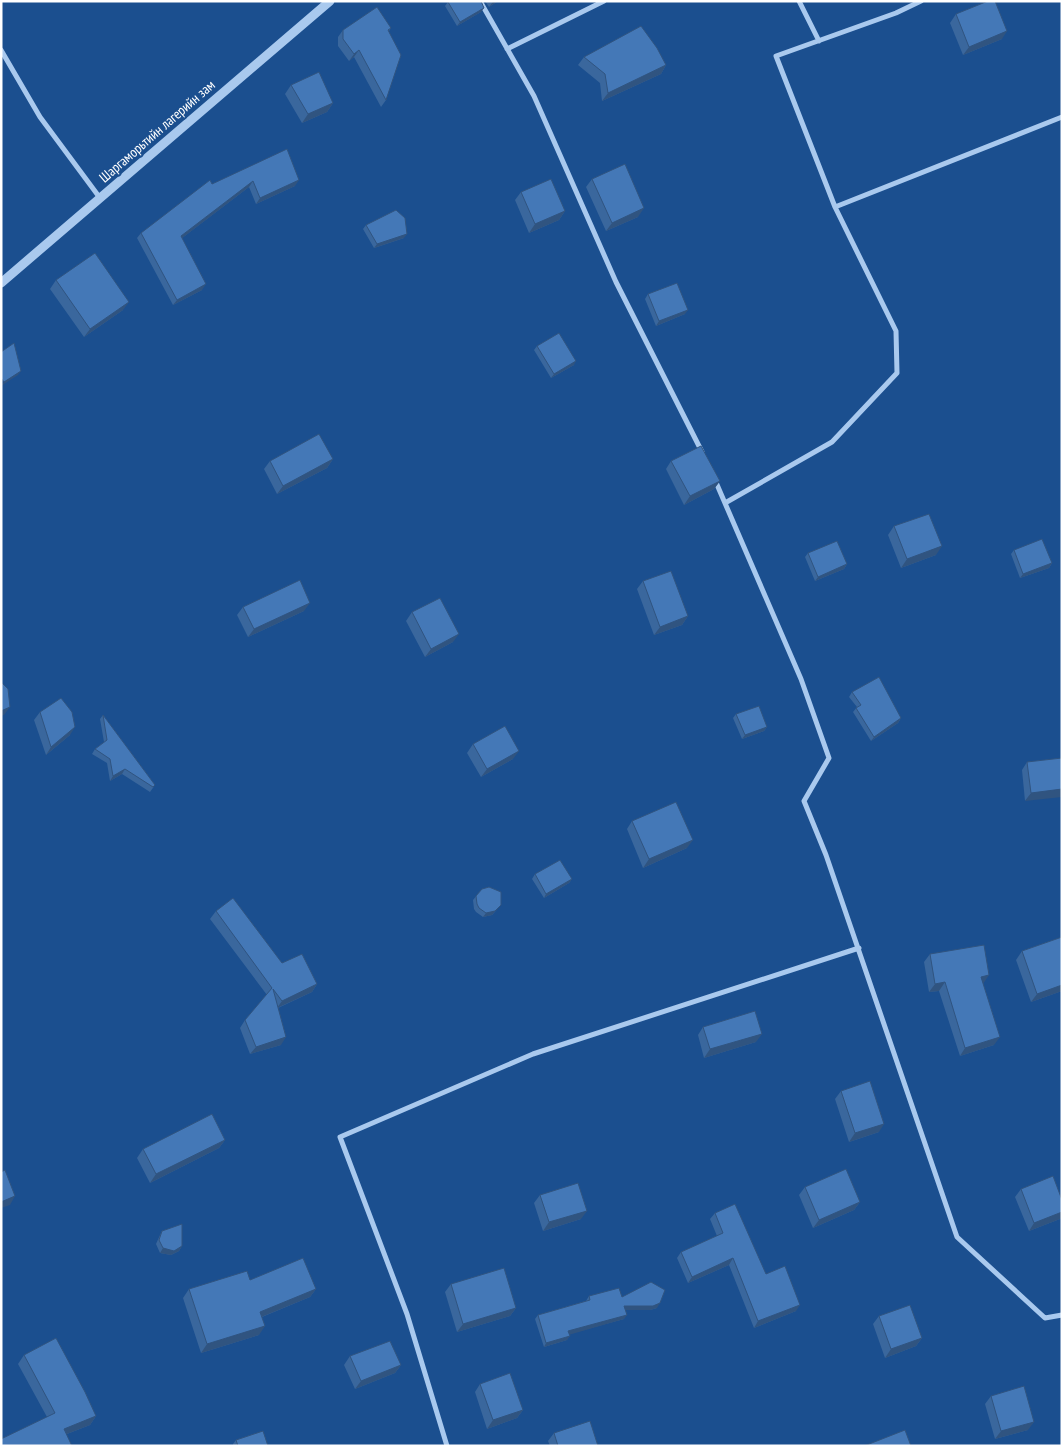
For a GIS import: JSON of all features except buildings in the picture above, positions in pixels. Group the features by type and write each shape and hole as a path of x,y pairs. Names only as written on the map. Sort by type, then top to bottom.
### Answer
{"street":[{"name":"Шаргаморьтийн лагерийн зам","path":"1,283 330,1"},
{"path":"480,1 534,96 616,282 706,461"},
{"path":"507,49 604,1"},
{"path":"799,1 819,41"},
{"path":"725,503 832,442 897,373 896,331 835,207 776,56 896,13 921,1"},
{"path":"1,50 40,117 100,198"},
{"path":"835,207 1062,117"},
{"path":"714,478 801,679 829,758 804,801 826,855 859,948 957,1237 1045,1318 1062,1315"},
{"path":"447,1446 407,1314 340,1137 533,1054 859,948"}]}
